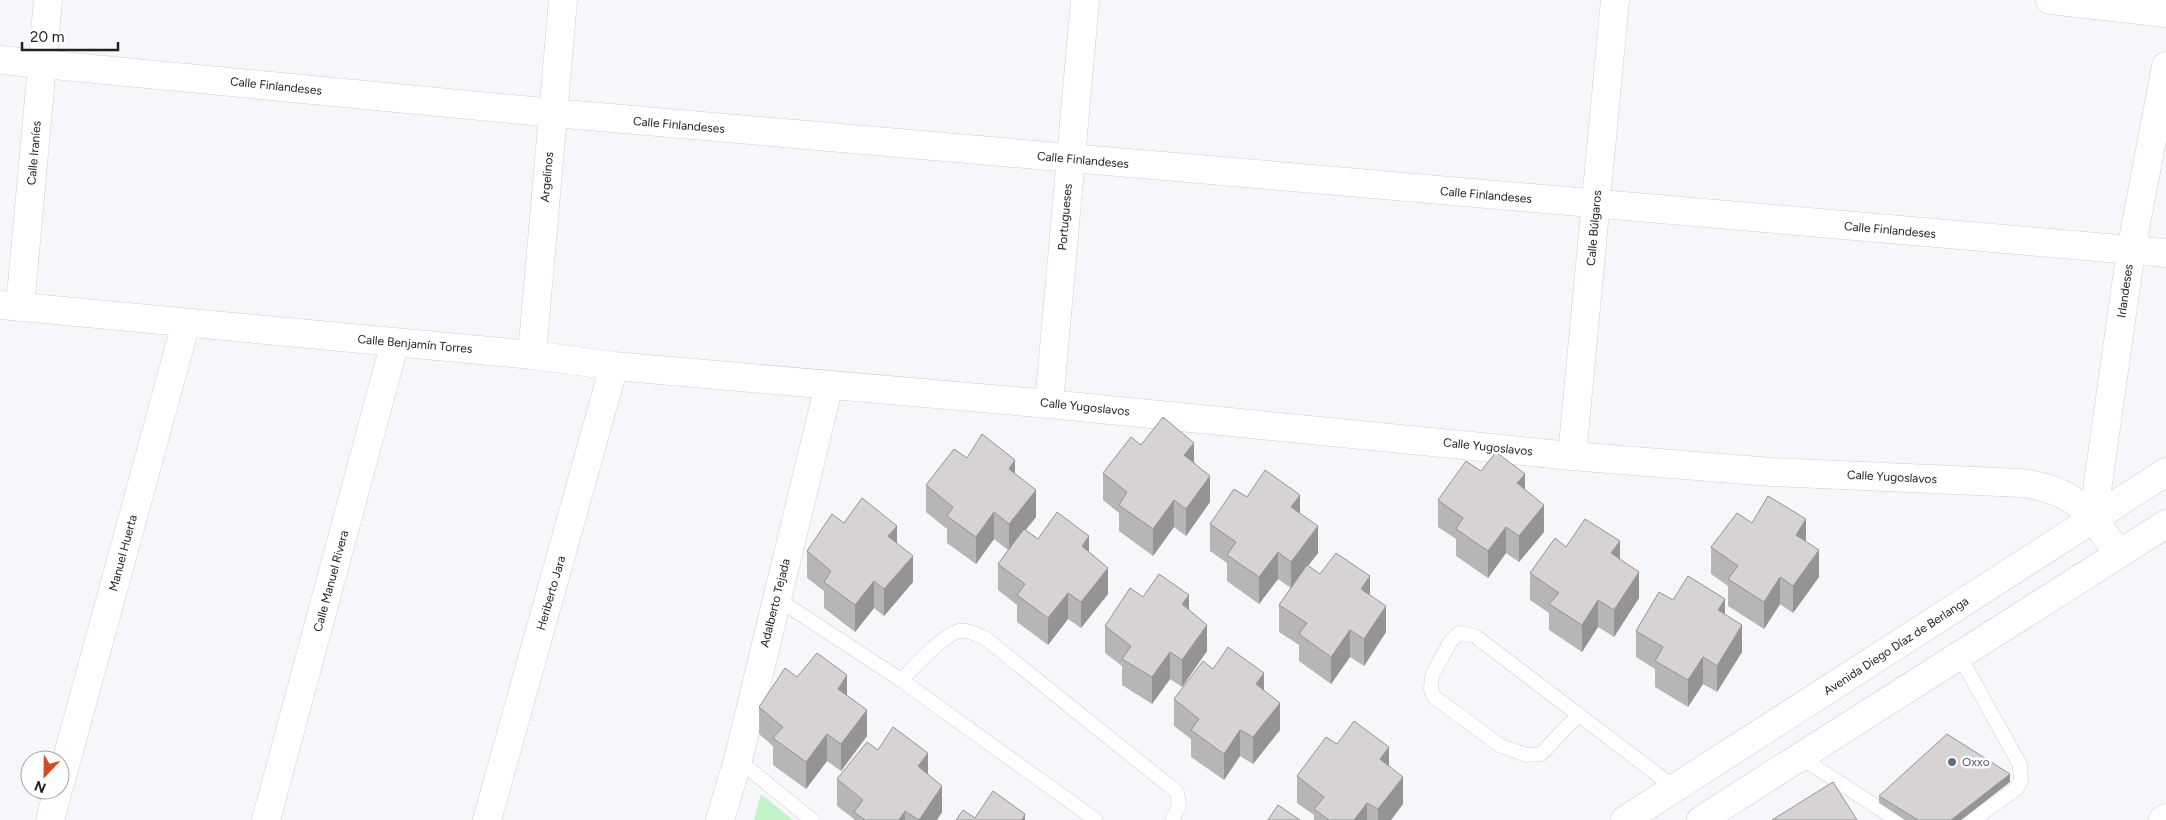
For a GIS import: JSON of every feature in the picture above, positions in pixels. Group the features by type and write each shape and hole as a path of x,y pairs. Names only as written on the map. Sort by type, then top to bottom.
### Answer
{"street":[{"name":"Calle Iraníes","path":"10,306 42,64 48,0"},
{"name":"Argelinos","path":"532,354 563,0"},
{"name":"Portugueses","path":"1050,404 1085,0"},
{"name":"Calle Búlgaros","path":"1572,456 1616,0"},
{"path":"2050,0 2166,13"},
{"name":"Calle Finlandeses","path":"0,60 553,113 2166,253"},
{"name":"Irlandeses","path":"2093,519 2131,250 2166,66"},
{"name":"Calle Benjamín Torres","path":"10,306 532,354 614,366 829,385"},
{"name":"Manuel Huerta","path":"69,750 186,323"},
{"name":"Calle Manuel Rivera","path":"266,820 395,342"},
{"name":"Heriberto Jara","path":"488,820 614,366"},
{"name":"Calle Yugoslavos","path":"829,385 1050,404 1572,456 1772,472 2022,483 2046,487 2073,499 2093,519 2118,554"},
{"name":"Adalberto Tejada","path":"720,820 738,760 829,385"},
{"name":"Avenida Diego Díaz de Berlanga","path":"1625,820 2166,472"},
{"path":"1700,820 2166,524"},
{"path":"50,820 55,800"}],"lane":[{"path":"776,598 901,680 1096,820"},
{"path":"901,680 943,640 959,631 970,632 985,638 1177,792 1179,806 1172,820"},
{"path":"1578,715 1541,754 1526,754 1501,746 1438,702 1431,689 1432,676 1450,642 1459,633 1475,636 1675,788"},
{"path":"1960,655 2020,765 2022,774 2022,780 2017,788 1973,820"},
{"path":"1800,757 1897,820"},
{"path":"738,760 812,820"}],"green space":[{"path":"761,794 793,820 754,820"}],"building":[{"path":"1163,417 1194,443 1184,455 1210,476 1186,509 1174,500 1153,529 1119,505 1127,492 1103,473 1131,437 1141,445"},
{"path":"982,434 1015,460 1009,469 1036,490 1009,524 994,512 976,537 947,516 953,507 926,485 954,449 967,458"},
{"path":"1496,452 1525,474 1517,483 1544,505 1519,536 1506,527 1488,551 1456,529 1463,518 1438,500 1466,461 1481,471"},
{"path":"1265,470 1300,495 1291,507 1318,526 1291,562 1278,552 1259,577 1227,555 1236,542 1210,524 1234,489 1247,497"},
{"path":"1768,496 1806,519 1796,535 1819,550 1793,586 1780,577 1764,602 1728,579 1738,566 1711,547 1737,513 1752,523"},
{"path":"862,498 897,526 888,536 913,556 884,589 874,581 855,605 824,582 831,571 807,551 832,514 844,523"},
{"path":"1057,512 1089,536 1082,546 1108,568 1081,602 1068,593 1048,618 1017,595 1025,584 998,564 1024,529 1038,539"},
{"path":"1585,519 1620,541 1611,553 1639,572 1614,610 1598,600 1582,625 1549,604 1559,593 1530,573 1555,538 1566,547"},
{"path":"1336,553 1370,576 1361,589 1386,606 1364,639 1350,630 1331,657 1299,634 1307,623 1279,605 1307,565 1320,574"},
{"path":"1159,574 1189,595 1182,604 1207,625 1182,660 1170,652 1152,677 1122,659 1131,646 1105,626 1130,588 1143,597"},
{"path":"1688,576 1725,599 1718,610 1742,625 1717,666 1703,657 1688,680 1655,661 1663,647 1636,631 1659,592 1673,600"},
{"path":"1228,647 1264,673 1256,684 1280,703 1253,737 1240,730 1224,754 1191,730 1199,719 1174,699 1203,661 1213,669"},
{"path":"817,653 847,675 838,689 867,710 841,744 827,734 806,762 773,738 783,727 759,707 785,668 797,677"},
{"path":"1354,721 1389,747 1380,759 1403,777 1378,809 1367,803 1354,820 1329,820 1314,809 1324,797 1297,776 1326,737 1337,744"},
{"path":"893,727 928,753 918,766 942,786 919,820 905,811 899,820 865,820 854,812 863,800 837,779 867,742 878,750"},
{"name":"Oxxo","path":"1947,734 2010,774 1951,820 1918,820 1879,796"},
{"path":"1833,782 1857,820 1772,820"},
{"path":"993,791 1025,814 1022,820 956,820 963,810 975,818"},
{"path":"1278,805 1300,820 1268,820"}],"place":[{"name":"Oxxo","path":"1952,762"}]}
